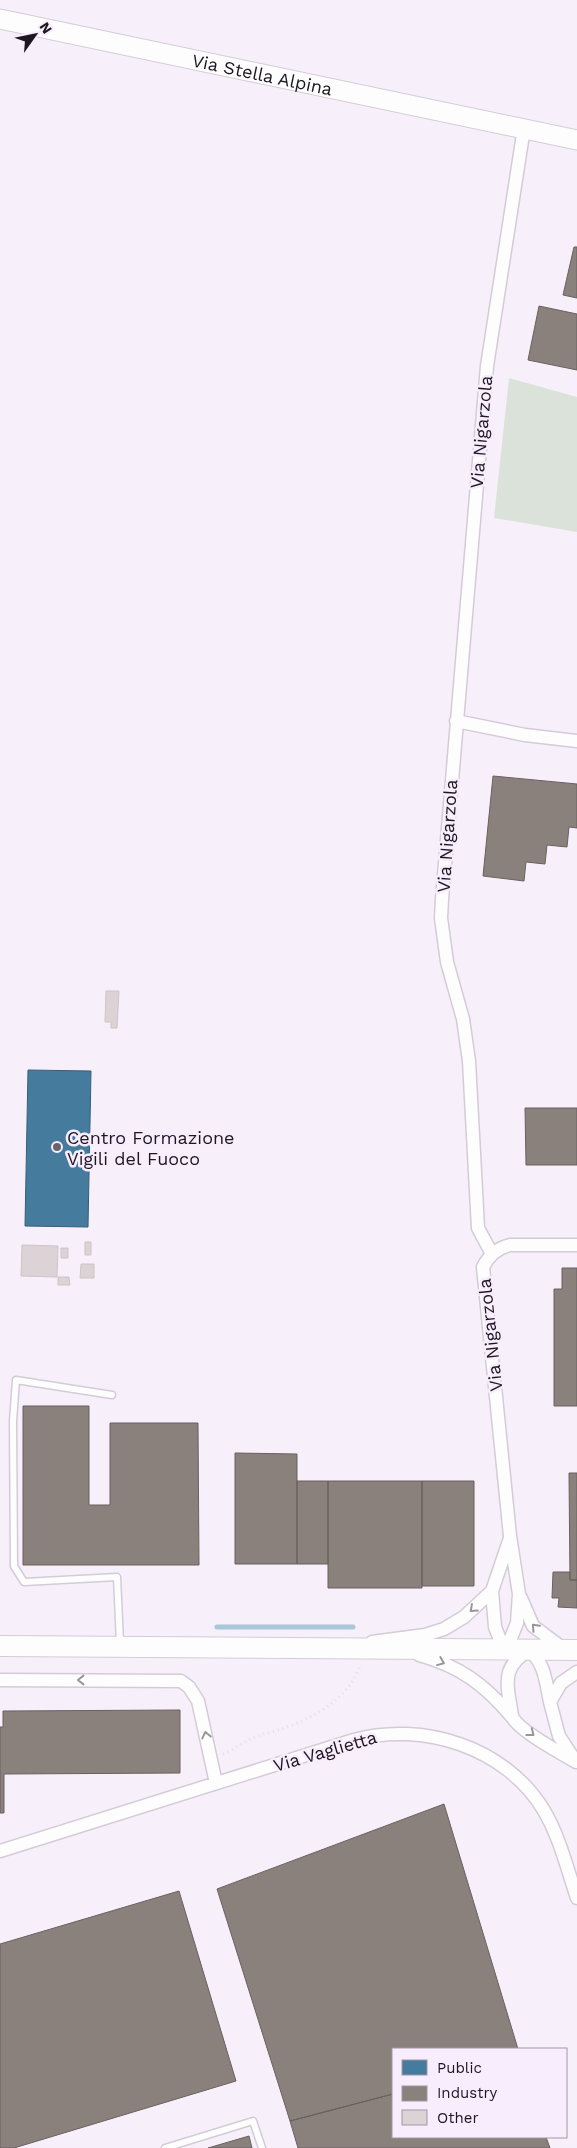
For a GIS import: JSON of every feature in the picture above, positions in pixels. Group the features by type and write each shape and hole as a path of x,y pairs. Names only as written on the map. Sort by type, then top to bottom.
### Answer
{"main road":[{"path":"0,1646 120,1647 356,1656 395,1648 571,1650"}],"street":[{"name":"Via Stella Alpina","path":"0,19 577,140"},
{"name":"Via Nigarzola","path":"504,1650 512,1638 517,1623 519,1594 510,1536 483,1267 492,1254 478,1228 469,1061 463,1019 446,962 442,918 456,721 487,366 524,128"},
{"path":"456,721 525,735 577,740"},
{"path":"492,1254 510,1245 577,1245"},
{"name":"Via Nigarzola","path":"504,1650 495,1627 492,1591 510,1536"},
{"name":"Via Nigarzola","path":"356,1656 382,1640 420,1636 444,1629 464,1617 492,1591"},
{"name":"Via Nigarzola","path":"519,1594 533,1626 571,1650"},
{"path":"395,1648 434,1659 461,1671 485,1688 513,1718 541,1741 577,1762"},
{"path":"513,1718 508,1690 508,1672 516,1660 529,1650 544,1669 559,1736 577,1762"},
{"path":"550,1702 561,1683 577,1672"},
{"path":"0,1680 181,1681 193,1692 198,1701 216,1783"},
{"name":"Via Vaglietta","path":"0,1851 354,1740 378,1734 409,1734 461,1744 478,1751 499,1764 520,1782 539,1804 551,1824 577,1898"}],"lane":[{"path":"112,1396 16,1380 13,1421 14,1566 24,1582 117,1577 120,1647"},
{"path":"165,2148 253,2121 262,2148"}],"path":[{"path":"233,1750 256,1736 283,1728 311,1716 335,1701 346,1692 355,1679 356,1656"}],"shaded area":[{"path":"509,378 577,397 577,532 494,518"}],"building: Public":[{"path":"28,1070 91,1071 88,1227 25,1226"}],"building: Industry":[{"path":"574,247 577,247 577,298 563,295"},
{"path":"539,306 577,314 577,370 528,360"},
{"path":"493,776 577,784 577,828 569,827 567,847 547,845 545,864 526,862 524,881 483,876"},
{"path":"525,1108 577,1108 577,1165 526,1165"},
{"path":"562,1268 577,1268 577,1406 554,1406 554,1289 562,1289"},
{"path":"23,1406 89,1406 89,1505 110,1505 110,1423 198,1423 199,1565 23,1565"},
{"path":"235,1453 297,1454 297,1564 235,1564"},
{"path":"569,1473 577,1473 577,1580 570,1580"},
{"path":"297,1481 328,1481 328,1564 297,1564"},
{"path":"328,1481 422,1481 422,1588 328,1588"},
{"path":"422,1481 474,1481 474,1586 422,1586"},
{"path":"553,1572 570,1572 570,1580 577,1580 577,1608 558,1607 559,1598 552,1598"},
{"path":"180,1710 180,1773 4,1774 4,1813 0,1813 0,1727 3,1727 3,1711"},
{"path":"444,1804 518,2048 392,2048 392,2094 290,2121 217,1889"},
{"path":"179,1891 236,2081 14,2148 0,2148 0,1944"},
{"path":"392,2094 392,2138 546,2138 550,2148 298,2148 290,2121"},
{"path":"249,2136 252,2148 208,2148"}],"building: Other":[{"path":"106,991 119,991 117,1028 111,1028 111,1022 105,1022"},
{"path":"85,1242 91,1242 91,1255 85,1255"},
{"path":"22,1245 58,1246 57,1277 21,1276"},
{"path":"61,1248 68,1248 68,1258 61,1258"},
{"path":"81,1264 94,1264 94,1278 80,1278"},
{"path":"58,1277 69,1277 70,1285 58,1285"}],"waterway":[{"path":"217,1627 353,1627"}],"place":[{"name":"Centro Formazione Vigili del Fuoco","path":"57,1147"}]}
